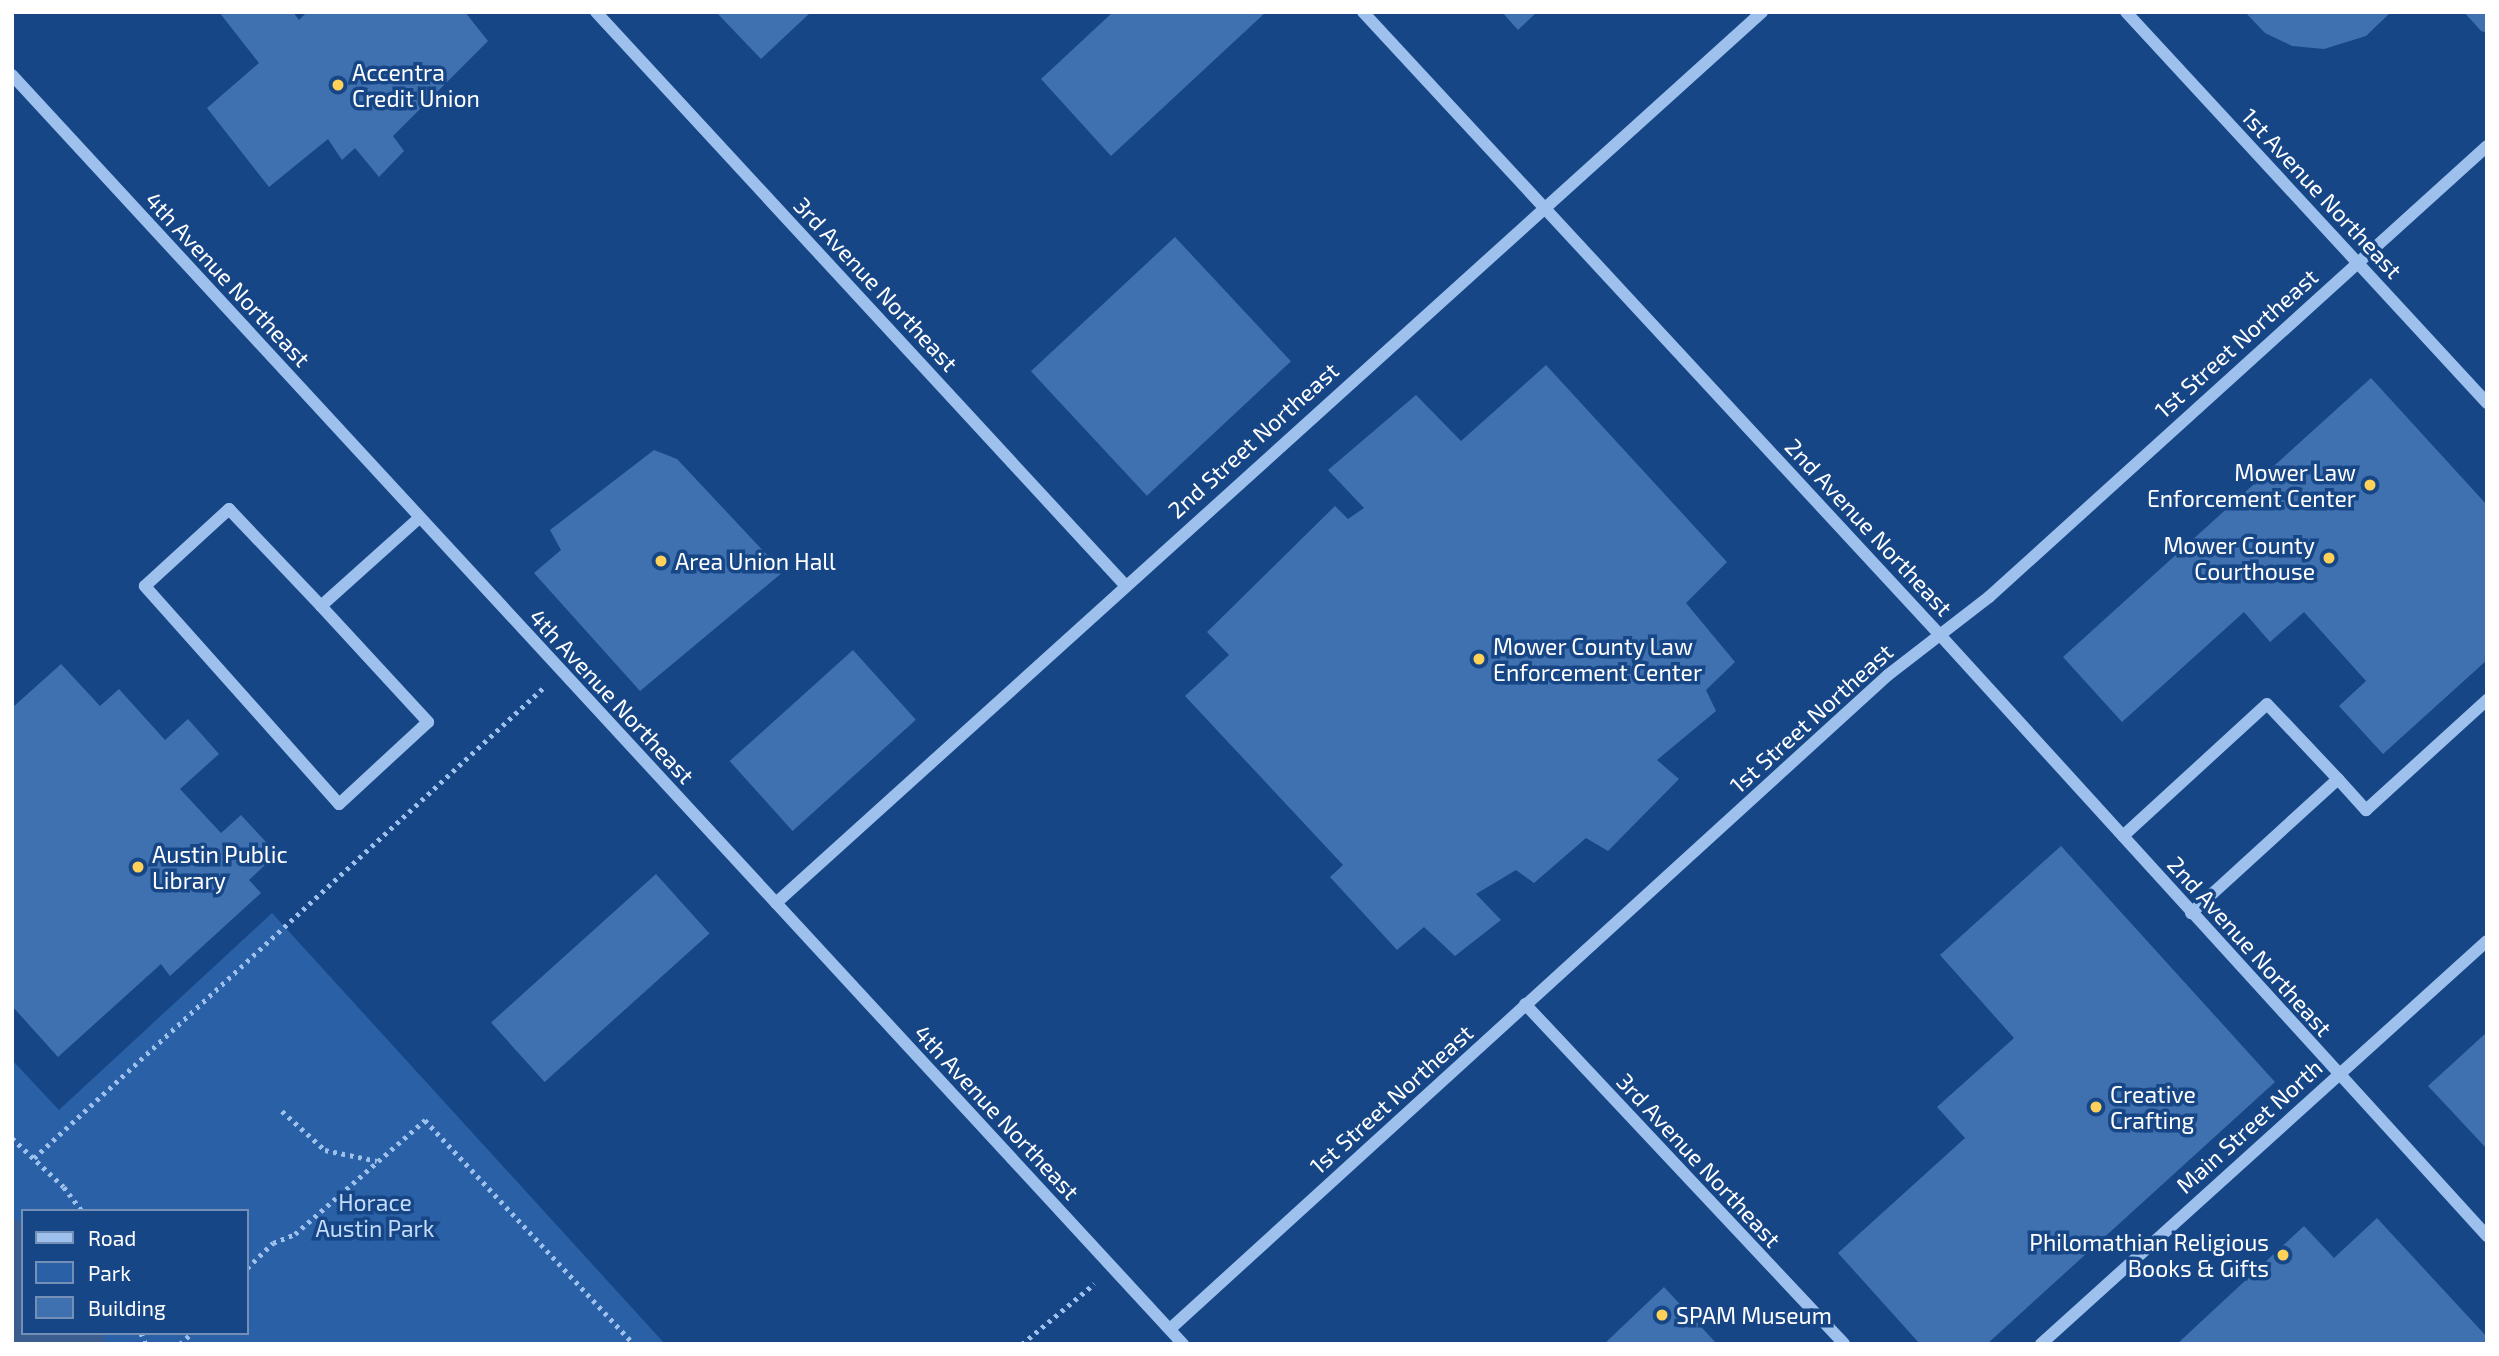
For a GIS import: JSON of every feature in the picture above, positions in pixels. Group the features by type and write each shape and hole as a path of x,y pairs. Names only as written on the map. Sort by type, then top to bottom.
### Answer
{"street":[{"name":"3rd Avenue Northeast","path":"596,12 1124,584"},
{"name":"2nd Avenue Northeast","path":"1363,12 1940,635 2487,1236"},
{"name":"2nd Street Northeast","path":"776,903 1124,584 1762,12"},
{"name":"1st Avenue Northeast","path":"2126,12 2487,403"},
{"name":"4th Avenue Northeast","path":"12,75 1183,1344"},
{"name":"1st Street Northeast","path":"1170,1329 1888,675 1989,597 2487,146"},
{"path":"229,509 321,606 428,722 339,804 145,586 229,509"},
{"path":"321,606 419,518"},
{"path":"2123,836 2267,704 2366,810 2487,700"},
{"path":"2191,913 2337,779"},
{"name":"Main Street North","path":"2041,1344 2487,941"},
{"name":"3rd Avenue Northeast","path":"1525,1004 1844,1344"}],"path":[{"path":"34,1158 561,672"},
{"path":"282,1111 325,1150 378,1161"},
{"path":"248,1267 273,1243 295,1234 425,1120 635,1344"},
{"path":"12,1138 80,1209"},
{"path":"1022,1344 1113,1268"}],"green space":[{"name":"Horace Austin Park","path":"272,913 665,1344 12,1344 12,1060 59,1110"}],"shaded area":[{"path":"12,1216 21,1224 21,1335 102,1335 107,1344 12,1344"}],"building":[{"name":"Accentra Credit Union","path":"219,12 293,12 299,20 307,12 465,12 488,41 393,136 404,151 379,177 355,148 342,160 328,139 269,187 207,108 259,63"},
{"path":"716,12 811,12 761,59"},
{"path":"1113,12 1266,12 1111,156 1041,79"},
{"path":"1502,12 1537,12 1518,30"},
{"path":"2245,12 2391,12 2366,36 2324,49 2292,46 2265,33"},
{"path":"2464,12 2487,12 2487,33 2481,31"},
{"path":"1175,237 1291,361 1147,496 1031,371"},
{"name":"Mower County Law Enforcement Center","path":"1546,365 1727,562 1686,603 1735,662 1706,690 1716,711 1657,760 1679,779 1608,851 1586,838 1534,883 1516,870 1476,894 1501,920 1455,956 1424,927 1397,950 1330,877 1343,865 1185,696 1229,655 1207,632 1335,506 1348,519 1364,508 1328,470 1416,395 1461,441"},
{"name":"Mower County Courthouse","path":"2371,378 2487,505 2487,660 2383,754 2339,706 2366,681 2304,612 2270,642 2244,612 2122,722 2063,657"},
{"name":"Area Union Hall","path":"654,450 677,459 783,572 640,691 534,573 561,550 550,530"},
{"path":"853,650 916,720 793,831 730,761"},
{"name":"Austin Public Library","path":"61,664 100,706 119,689 165,740 188,719 219,754 180,789 221,833 241,815 277,854 249,880 261,893 170,976 161,964 58,1057 12,1006 12,708"},
{"path":"2061,846 2275,1082 1987,1344 1920,1344 1838,1253 1965,1138 1937,1107 2014,1038 1940,955"},
{"path":"656,874 710,933 545,1082 491,1023"},
{"path":"2487,1032 2487,1149 2428,1086"},
{"path":"2377,1218 2487,1337 2487,1344 2177,1344 2304,1226 2334,1258"},
{"name":"SPAM Museum","path":"1664,1287 1717,1344 1604,1344"}],"place":[{"name":"Accentra Credit Union","path":"338,85"},
{"name":"Mower Law Enforcement Center","path":"2370,485"},
{"name":"Mower County Courthouse","path":"2329,558"},
{"name":"Area Union Hall","path":"661,561"},
{"name":"Mower County Law Enforcement Center","path":"1479,659"},
{"name":"Austin Public Library","path":"138,867"},
{"name":"Creative Crafting","path":"2096,1107"},
{"name":"Philomathian Religious Books & Gifts","path":"2283,1255"},
{"name":"SPAM Museum","path":"1662,1315"}]}
